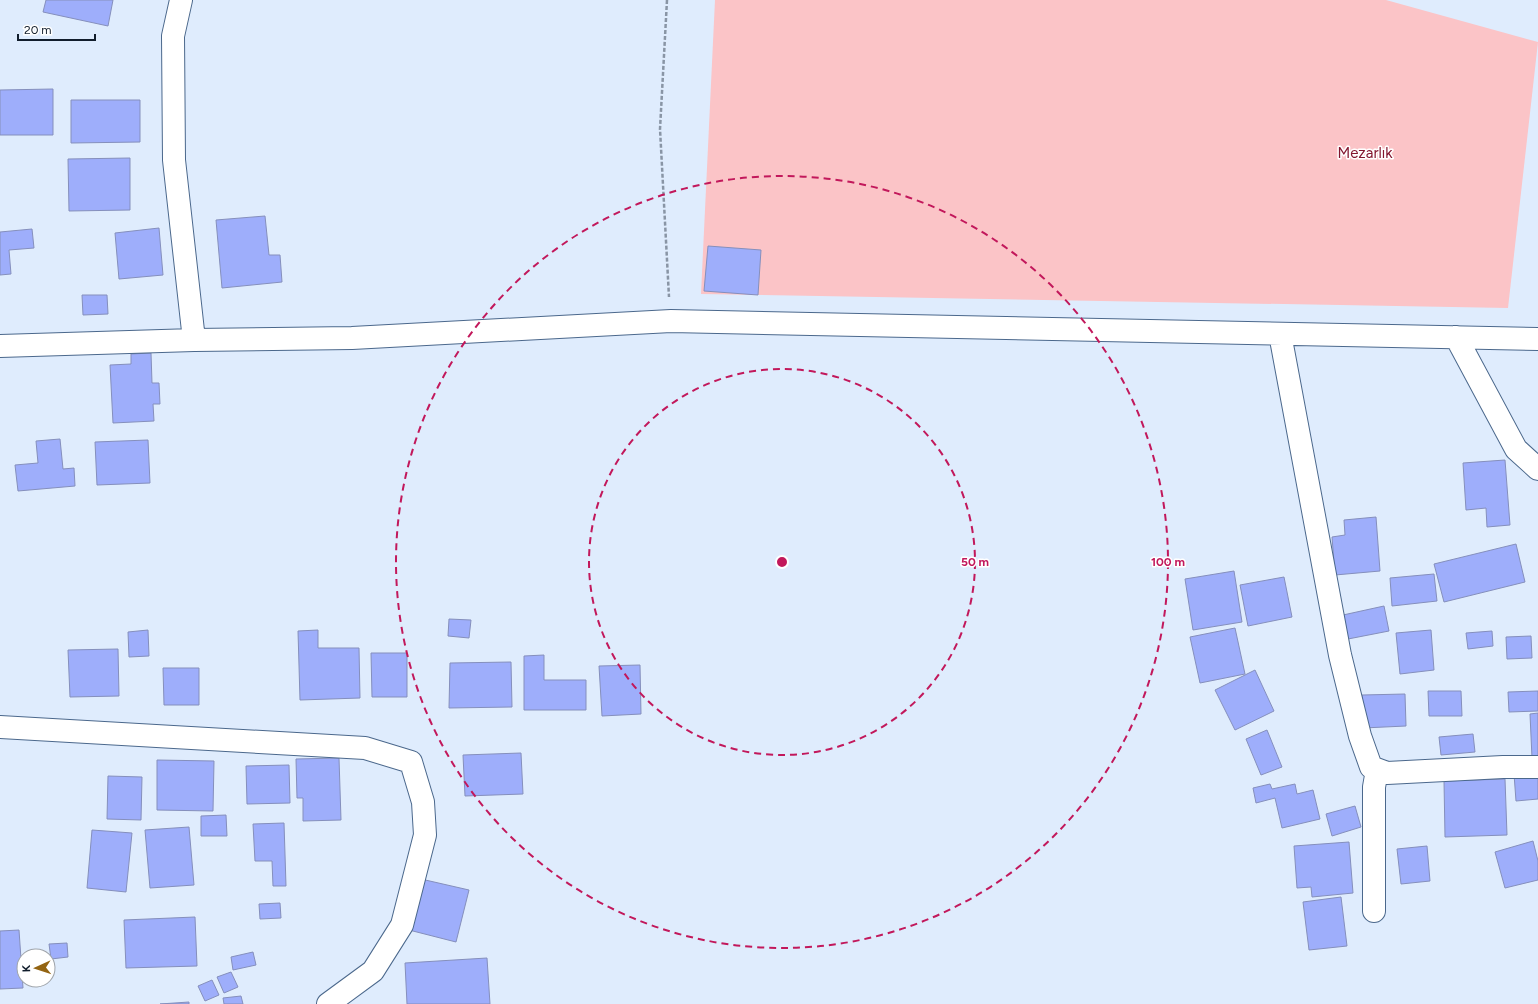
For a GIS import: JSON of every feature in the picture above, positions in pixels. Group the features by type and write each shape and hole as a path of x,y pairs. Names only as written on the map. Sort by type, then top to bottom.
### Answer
{"street":[{"path":"181,0 173,36 174,160 194,340"},
{"path":"0,346 194,340 352,338 671,322 1538,339"},
{"path":"1280,334 1340,656 1360,736 1371,767 1387,774 1503,767 1538,767"},
{"path":"1456,337 1516,449 1538,468"},
{"path":"0,726 365,748 412,762 423,802 425,835 402,925 373,971 328,1004"},
{"path":"1374,911 1374,787 1377,770"}],"path":[{"path":"667,0 660,129 671,322"}],"green space":[{"name":"Mezarlık","path":"715,0 1386,0 1538,42 1508,308 701,294"}],"building":[{"path":"46,0 113,0 108,26 43,12"},
{"path":"53,89 53,135 0,135 0,90"},
{"path":"71,100 140,100 140,142 71,143"},
{"path":"130,158 130,210 69,211 68,159"},
{"path":"265,216 269,255 280,255 282,282 222,288 216,220"},
{"path":"159,228 163,275 119,279 115,233"},
{"path":"32,229 34,248 9,250 11,274 0,275 0,232"},
{"path":"708,246 761,250 758,295 704,291"},
{"path":"82,295 107,295 108,314 83,315"},
{"path":"151,353 152,383 159,383 160,404 153,404 154,421 113,423 110,365 131,364 131,354"},
{"path":"60,439 63,469 74,468 75,486 18,491 15,465 38,463 36,441"},
{"path":"148,440 150,483 97,485 95,442"},
{"path":"1505,460 1510,525 1487,527 1486,508 1466,510 1463,463"},
{"path":"1376,517 1380,571 1335,575 1332,537 1345,535 1344,520"},
{"path":"1516,544 1525,582 1444,602 1434,564"},
{"path":"1234,571 1242,622 1193,630 1185,579"},
{"path":"1434,574 1437,601 1392,606 1390,578"},
{"path":"1284,577 1292,617 1248,626 1240,585"},
{"path":"1384,606 1389,631 1348,639 1343,615"},
{"path":"449,619 471,620 469,638 448,636"},
{"path":"1235,628 1245,674 1200,683 1190,637"},
{"path":"148,630 149,656 129,657 128,632"},
{"path":"318,630 318,648 359,648 360,698 300,700 298,631"},
{"path":"1431,630 1434,670 1400,674 1396,633"},
{"path":"1492,631 1493,646 1468,649 1466,633"},
{"path":"1531,636 1532,658 1507,659 1506,637"},
{"path":"118,649 119,696 70,697 68,650"},
{"path":"371,653 407,653 407,697 372,697"},
{"path":"544,655 544,680 586,680 586,710 524,710 524,656"},
{"path":"511,662 512,707 449,708 450,663"},
{"path":"640,665 641,714 602,716 599,666"},
{"path":"163,668 199,668 199,705 164,705"},
{"path":"1255,670 1274,711 1235,730 1215,690"},
{"path":"1428,691 1461,691 1462,716 1429,716"},
{"path":"1538,691 1538,711 1509,712 1508,692"},
{"path":"1405,694 1406,726 1363,728 1362,695"},
{"path":"1538,713 1538,758 1532,758 1530,714"},
{"path":"1267,730 1282,767 1261,775 1246,739"},
{"path":"1473,734 1475,752 1441,755 1439,737"},
{"path":"521,753 523,794 465,796 463,755"},
{"path":"339,758 341,820 303,821 303,798 297,798 296,759"},
{"path":"157,760 214,761 213,811 157,810"},
{"path":"289,765 290,803 247,804 246,766"},
{"path":"1538,772 1538,799 1516,801 1514,774"},
{"path":"108,776 142,777 141,820 107,819"},
{"path":"1505,779 1507,835 1445,837 1444,781"},
{"path":"1270,784 1272,789 1295,784 1297,794 1313,790 1320,819 1282,828 1275,798 1256,803 1253,788"},
{"path":"1355,806 1361,827 1332,836 1326,814"},
{"path":"226,815 227,836 201,836 201,816"},
{"path":"284,823 286,886 273,886 272,861 255,861 253,824"},
{"path":"189,827 194,885 150,888 145,830"},
{"path":"92,830 132,833 126,892 87,888"},
{"path":"1533,841 1538,861 1538,880 1505,888 1495,852"},
{"path":"1349,842 1353,893 1312,897 1311,887 1297,888 1294,846"},
{"path":"1427,846 1430,881 1401,884 1397,849"},
{"path":"421,879 469,890 456,942 409,930"},
{"path":"1341,897 1347,946 1309,950 1303,902"},
{"path":"280,903 281,918 260,919 259,904"},
{"path":"195,917 197,966 126,968 124,920"},
{"path":"19,930 20,948 16,948 16,988 23,988 0,989 0,931"},
{"path":"67,943 68,957 56,958 56,948 50,948 49,944"},
{"path":"253,952 256,965 233,970 231,957"},
{"path":"487,958 490,1004 407,1004 405,963"},
{"path":"231,972 238,987 224,993 217,977"},
{"path":"212,980 219,995 205,1001 198,986"},
{"path":"241,996 243,1004 224,1004 223,998"},
{"path":"189,1002 189,1004 160,1004"}]}
